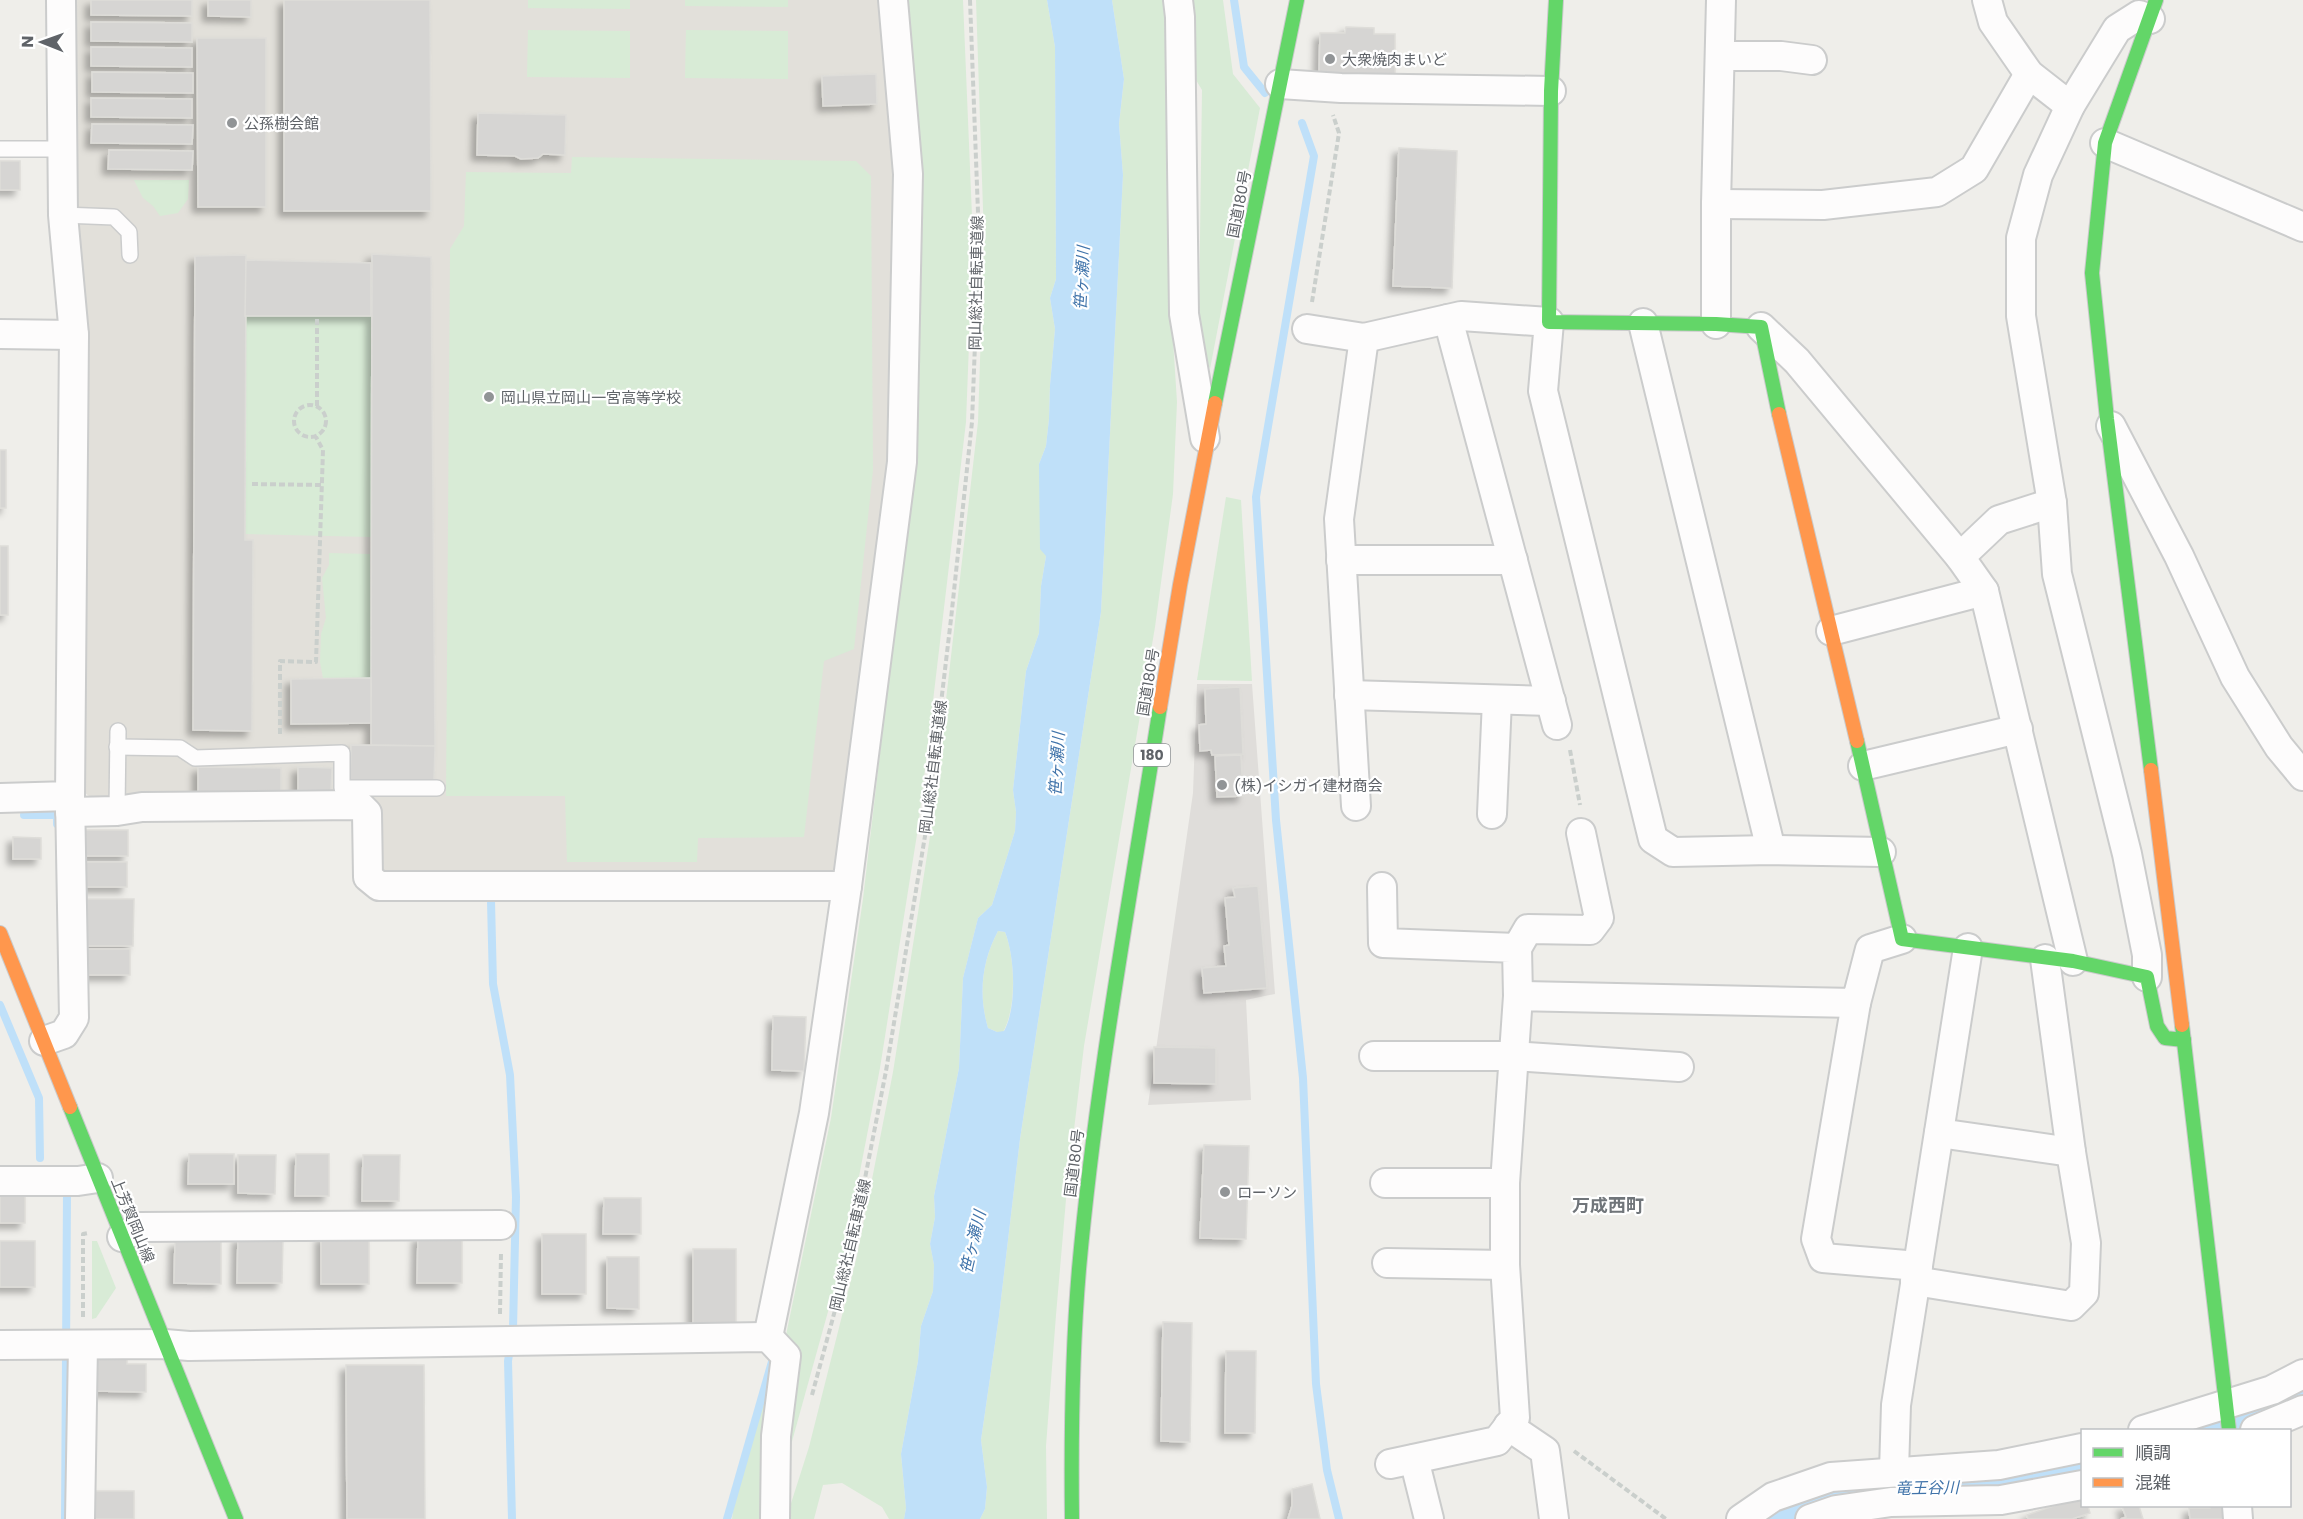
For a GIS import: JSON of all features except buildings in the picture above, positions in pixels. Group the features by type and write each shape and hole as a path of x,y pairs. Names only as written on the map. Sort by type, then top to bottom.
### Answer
{"main road":[{"name":"国道180号","path":"1072,1519 1070,1443 1077,1316 1091,1158 1108,1030 1186,550 1297,0"},
{"path":"1556,0 1551,91 1549,322 1716,324 1761,327 1769,373 1832,632 1902,939 2059,960 2147,977 2157,1026 2165,1038 2184,1040"},
{"path":"2153,9 2105,143 2092,273 2107,419 2228,1416"},
{"name":"上芳賀岡山線","path":"0,933 236,1519"}],"street":[{"path":"44,1041 64,1034 74,1018 64,800 61,0"},
{"path":"775,1519 775,1344 814,1113 847,886 902,462 908,174 893,0"},
{"path":"1178,0 1184,314 1206,446"},
{"path":"1716,324 1716,204 1722,0"},
{"path":"1988,0 1993,22 2030,74 2070,106"},
{"path":"2147,977 2147,955 2127,854 2057,574 2052,503 2021,316 2021,238 2038,174 2070,106 2117,29 2153,9"},
{"path":"1720,56 1782,56 1812,60"},
{"path":"1716,204 1823,205 1937,192 1974,170 2030,74"},
{"path":"1280,84 1326,87 1551,91"},
{"path":"2105,143 2303,227"},
{"path":"1307,329 1364,338 1461,316 1549,322 1543,391 1653,839 1673,852 1771,850 1881,852"},
{"path":"1349,695 1497,700 1554,713 1448,319"},
{"path":"1643,323 1771,850"},
{"path":"1761,327 1797,361 1960,556 1984,591 2018,729 2059,960 2071,1152 2086,1243 2084,1293 2071,1306 1917,1274 1823,1258 1816,1239 1856,1003 1870,949 1902,939"},
{"path":"0,334 64,334"},
{"path":"1356,806 1339,519 1364,338"},
{"path":"2107,419 2179,556 2235,677 2279,747 2303,776"},
{"path":"1960,556 1999,520 2052,503"},
{"path":"1341,560 1512,560"},
{"path":"1832,632 1984,591"},
{"path":"1492,814 1497,700"},
{"path":"1863,766 2018,729"},
{"path":"0,798 64,800 117,811 142,807 359,805 367,813 368,877 379,886 847,886"},
{"path":"1554,1519 1545,1451 1519,1434 1515,1418 1504,1265 1505,1183 1512,1056 1518,996 1517,948 1527,929 1590,930 1599,918 1581,832"},
{"path":"1382,886 1383,943 1517,948"},
{"path":"1894,1471 1896,1405 1968,948"},
{"path":"1518,996 1856,1003"},
{"path":"1374,1056 1512,1056 1678,1066"},
{"path":"1938,1133 2071,1152"},
{"path":"0,1181 78,1181 98,1178"},
{"path":"1385,1183 1505,1183"},
{"path":"122,1237 140,1227 501,1225"},
{"path":"1387,1263 1504,1265"},
{"path":"0,1345 165,1344 189,1346 507,1341 775,1344"},
{"path":"73,1344 80,1519"},
{"path":"2154,1429 2228,1416 2303,1374"},
{"path":"2260,1429 2303,1410"},
{"path":"1429,1519 1402,1461 1497,1441 1519,1434"},
{"path":"1741,1519 1773,1497 1831,1477 1999,1465 2081,1448"},
{"path":"1810,1519 1836,1510 1891,1502 2001,1500 2081,1485"}],"lane":[{"path":"0,149 63,149"},
{"path":"63,215 114,217 129,232 130,255"},
{"path":"117,811 118,731"},
{"path":"117,747 180,748 195,758 342,753 342,788 437,788"}],"path":[{"name":"岡山総社自転車道線","path":"811,1400 850,1255 886,1071 926,830 951,619 972,422 979,240 970,0"},
{"path":"1307,329 1339,133 1326,87"},
{"path":"317,316 317,406"},
{"path":"317,406 325,413 326,424 316,436 301,435 294,426 294,415 301,407 317,406"},
{"path":"280,754 280,661 316,662 323,450 316,436"},
{"path":"252,484 321,485"},
{"path":"1554,713 1569,739 1582,818 1581,832"},
{"path":"501,1225 502,1294 507,1341"},
{"path":"73,1344 83,1234 92,1232"},
{"path":"1519,1434 1558,1439 1666,1519"}],"shaded area":[{"name":"岡山県立岡山一宮高等学校","path":"71,0 886,0 902,173 896,462 845,876 377,875 377,806 89,796 78,787"},
{"path":"1197,684 1252,684 1275,994 1246,1000 1251,1100 1148,1105 1193,793"}],"green space":[{"path":"528,0 630,0 630,9 528,8"},
{"path":"685,0 788,0 788,7 685,6"},
{"path":"907,0 963,0 973,240 966,422 918,828 880,1068 844,1254 781,1481 785,1340 831,1118 863,899 914,462"},
{"path":"976,0 1047,0 1055,47 1056,279 1050,298 1055,329 1046,446 1039,464 1046,556 1041,586 1039,633 1026,671 1013,790 1016,812 1015,831 992,905 978,918 963,978 959,1068 934,1196 935,1217 930,1244 934,1265 933,1291 921,1326 918,1361 901,1454 906,1508 904,1519 889,1519 882,1507 842,1483 823,1485 814,1519 786,1519 809,1447 857,1256 893,1072 931,830 978,422 984,239"},
{"path":"1112,0 1163,0 1169,61 1171,309 1177,402 1173,494 1155,627 1084,1046 1067,1188 1056,1315 1046,1446 1047,1519 980,1519 985,1509 987,1487 981,1440 999,1316 1020,1139 1101,612 1123,175 1119,124 1124,79"},
{"path":"1191,0 1223,0 1233,74 1260,108 1210,369 1201,345 1199,312 1202,90 1193,75"},
{"path":"528,30 630,31 630,78 527,77"},
{"path":"686,30 788,31 788,79 685,78"},
{"path":"572,157 856,161 871,176 873,470 854,649 824,661 804,837 698,838 697,862 567,862 565,796 446,796 450,249 464,226 466,172 571,173"},
{"path":"134,180 189,180 188,199 178,213 160,216 143,198"},
{"path":"245,316 371,316 371,537 245,534"},
{"path":"1226,497 1241,500 1252,681 1197,680"},
{"path":"329,553 370,554 371,678 323,678 320,662 321,634 326,618 322,578 329,565"},
{"path":"998,931 1005,932 1008,942 1013,982 1011,1010 1003,1032 988,1028 983,1003 985,966"},
{"path":"92,1241 97,1241 116,1288 96,1318 92,1319"},
{"path":"771,1375 768,1519 732,1519 734,1505"}],"water":[{"name":"笹ヶ瀬川","path":"1047,0 1112,0 1124,79 1119,124 1123,175 1101,612 1020,1139 999,1316 981,1440 987,1487 985,1509 980,1519 904,1519 906,1508 901,1454 918,1361 921,1326 933,1291 934,1265 930,1244 935,1217 934,1196 959,1068 963,978 978,918 992,905 1015,831 1016,812 1013,790 1026,671 1039,633 1041,586 1046,556 1040,549 1039,464 1046,446 1055,329 1050,298 1056,279 1055,47","holes":["998,931 1005,932 1013,968 1013,996 1004,1031 997,1032 988,1028 983,1003 983,978 988,954"]}],"waterway":[{"path":"1234,0 1244,67 1265,93"},
{"path":"1302,123 1314,156 1256,497 1276,820 1303,1078 1316,1384 1327,1470 1339,1519"},
{"path":"24,815 57,815 57,824"},
{"path":"491,901 493,984 510,1075 516,1197 513,1329 508,1361 512,1519"},
{"path":"0,1005 39,1098 40,1158"},
{"path":"65,1519 67,1194"},
{"path":"727,1519 773,1358"},
{"name":"竜王谷川","path":"2207,1429 2270,1411 2303,1394"},
{"name":"竜王谷川","path":"1971,1487 2000,1487 2081,1470"},
{"name":"竜王谷川","path":"1774,1519 1811,1503 1837,1496 1877,1490"}],"traffic: fast":[{"path":"1215,403 1297,0"},
{"path":"1556,0 1551,91 1549,322 1716,324 1761,327 1779,414"},
{"path":"2151,770 2107,419 2092,273 2105,143 2156,0"},
{"path":"1072,1519 1075,1331 1086,1198 1115,987 1160,707"},
{"path":"1857,741 1902,939 2073,961 2147,977 2157,1026 2165,1038 2184,1040"},
{"path":"2182,1025 2229,1429"},
{"path":"70,1107 236,1519"}],"traffic: slow":[{"path":"1160,707 1180,585 1215,403"},
{"path":"1779,414 1857,741"},
{"path":"2151,770 2182,1025"},
{"path":"0,933 70,1107"}],"place":[{"name":"大衆焼肉まいど","path":"1330,59"},
{"name":"公孫樹会館","path":"232,123"},
{"name":"岡山県立岡山一宮高等学校","path":"489,397"},
{"name":"(株)イシガイ建材商会","path":"1222,785"},
{"name":"ローソン","path":"1225,1192"}],"district":[{"name":"万成西町","path":"1608,1205"}]}
